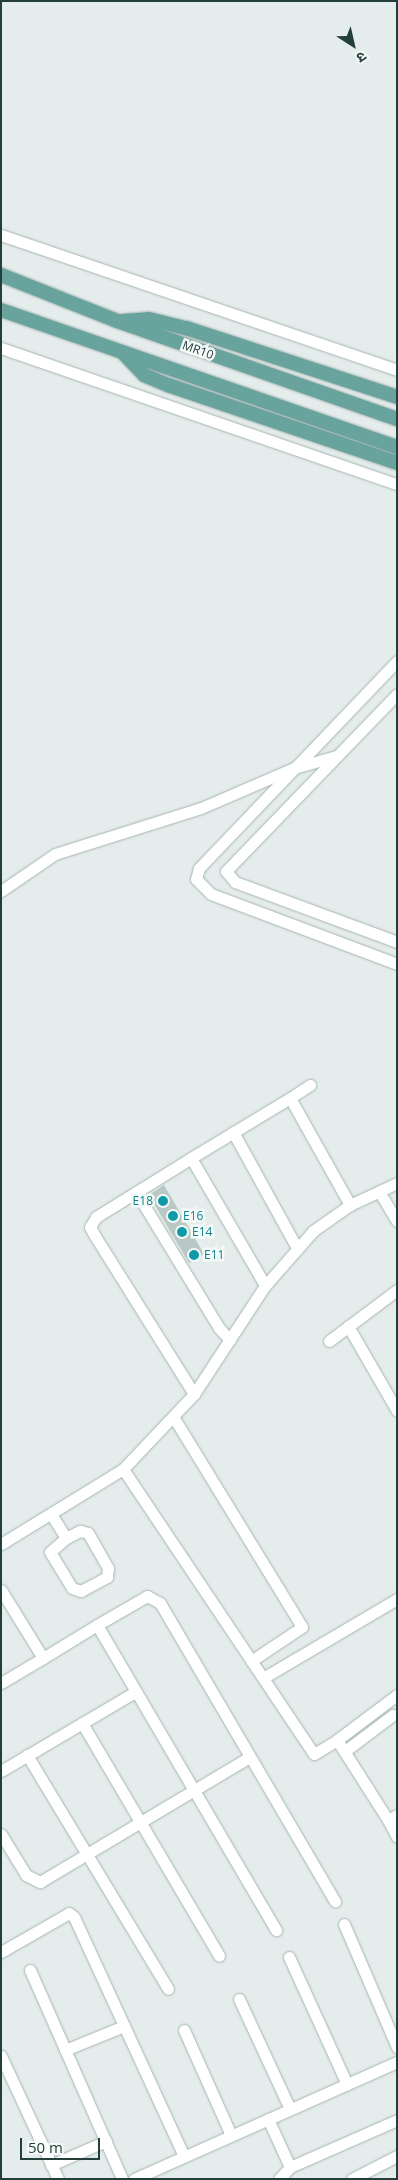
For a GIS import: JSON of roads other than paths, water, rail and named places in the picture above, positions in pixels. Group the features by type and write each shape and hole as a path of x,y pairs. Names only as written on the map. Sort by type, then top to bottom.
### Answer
{"main road":[{"name":"MR10","path":"1,275 117,321 397,419"},
{"path":"1,310 397,447"},
{"path":"117,321 149,319 186,328 397,397"},
{"path":"122,352 144,375 168,385 397,463"}],"street":[{"path":"1,236 397,370"},
{"path":"1,348 397,484"},
{"path":"397,661 199,868 196,879 211,894 397,964"},
{"path":"397,694 226,871 235,882 397,942"},
{"path":"1,891 55,854 201,808 294,768 336,756"},
{"path":"194,1394 90,1227 96,1217 310,1086"},
{"path":"290,1098 350,1205"},
{"path":"233,1132 297,1248"},
{"path":"191,1158 265,1285"},
{"path":"1,1544 123,1469 174,1418 194,1394 265,1285 313,1231 350,1205 380,1193 397,1183"},
{"path":"136,1192 219,1328 230,1340"},
{"path":"380,1193 397,1221"},
{"path":"329,1341 397,1290"},
{"path":"348,1326 397,1411"},
{"path":"174,1418 302,1628 251,1661"},
{"path":"123,1469 314,1754 337,1740 397,1695"},
{"path":"51,1514 66,1538"},
{"path":"80,1531 88,1533 108,1568 107,1576 81,1591 72,1588 50,1552 66,1538 80,1531"},
{"path":"1,1590 44,1658"},
{"path":"1,1683 147,1596 154,1597 248,1758 335,1901"},
{"path":"263,1678 397,1599"},
{"path":"97,1625 276,1930"},
{"path":"1,1771 136,1692"},
{"path":"345,1751 395,1718 385,1704"},
{"path":"82,1723 219,1956"},
{"path":"337,1740 393,1818 397,1837"},
{"path":"27,1755 168,1989"},
{"path":"1,1834 34,1882 86,1855 248,1758"},
{"path":"1,1952 69,1913 74,1917 184,2156"},
{"path":"344,1924 397,2047"},
{"path":"289,1957 347,2084"},
{"path":"30,1970 122,2179"},
{"path":"240,1999 290,2109"},
{"path":"65,2050 124,2026"},
{"path":"184,2030 231,2135"},
{"path":"1,2056 58,2179"},
{"path":"134,2179 397,2062"},
{"path":"1,2087 13,2081"},
{"path":"268,2119 290,2168"},
{"path":"279,2179 290,2168 397,2120"},
{"path":"51,2165 106,2141"},
{"path":"352,2179 371,2174 397,2156"}],"place":[{"name":"E18","path":"163,1201"},
{"name":"E16","path":"173,1216"},
{"name":"E14","path":"182,1232"},
{"name":"E11","path":"194,1255"}]}
